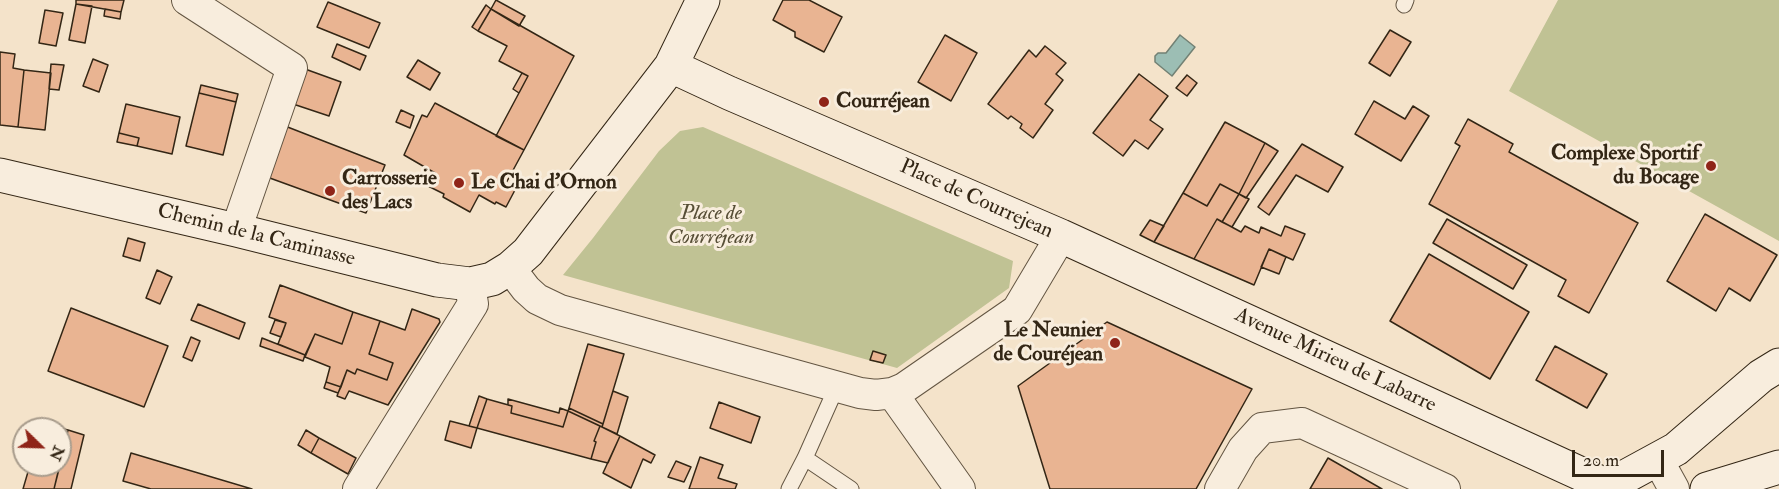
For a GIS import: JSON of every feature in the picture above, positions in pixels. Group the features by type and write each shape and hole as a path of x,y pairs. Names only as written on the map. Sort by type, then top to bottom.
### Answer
{"street":[{"path":"187,0 292,68 236,230"},
{"path":"510,268 528,252 671,66 703,0"},
{"name":"Place de Courrejean","path":"510,268 537,299 560,310 860,393 876,395 892,393 904,388 1017,310 1061,236 671,66"},
{"name":"Chemin de la Caminasse","path":"0,176 236,230 437,280 470,284 492,279 510,268"},
{"name":"Avenue Mirieu de Labarre","path":"1061,236 1609,488 1676,449 1761,376 1779,365"},
{"path":"358,489 473,303 470,284"},
{"path":"892,393 960,489"},
{"path":"1220,489 1243,449 1262,428 1302,423 1445,489"},
{"path":"1658,460 1674,489"},
{"path":"1707,489 1779,467"}],"lane":[{"path":"789,489 837,386"},
{"path":"805,458 851,489"}],"green space":[{"name":"Complexe Sportif du Bocage","path":"1558,0 1779,0 1779,241 1509,91"},
{"name":"Place de Courréjean","path":"703,127 1013,261 1009,288 897,368 563,275 659,151 680,131"}],"water":[{"path":"1180,35 1195,47 1172,76 1155,62 1155,56 1158,53 1166,53"}],"building":[{"path":"76,0 124,0 121,12 76,4"},
{"path":"496,0 525,16 519,26 491,9"},
{"path":"783,0 809,0 842,17 824,52 795,37 795,32 773,20"},
{"path":"328,2 380,23 369,48 317,27"},
{"path":"76,4 92,6 85,43 69,40"},
{"path":"486,5 491,9 478,31 472,27"},
{"path":"105,9 121,12 120,19 104,16"},
{"path":"491,9 574,56 524,150 496,136 528,76 499,61 507,46 478,31"},
{"path":"45,10 63,13 56,46 39,43"},
{"path":"1390,30 1411,42 1390,76 1369,63"},
{"path":"945,35 977,53 951,101 918,82"},
{"path":"337,44 366,56 360,70 332,57"},
{"path":"1045,46 1066,63 1056,74 1063,80 1045,104 1053,110 1033,138 1020,128 1022,124 1011,116 1008,119 988,104 1029,50 1036,57"},
{"path":"0,52 15,54 13,68 24,70 18,127 0,125"},
{"path":"93,59 108,65 99,92 83,86"},
{"path":"418,60 440,73 430,90 407,77"},
{"path":"51,64 64,65 59,90 49,89"},
{"path":"305,69 341,82 329,116 293,104"},
{"path":"24,70 51,73 45,130 18,127"},
{"path":"522,73 528,76 519,93 513,89"},
{"path":"1139,74 1168,96 1150,120 1163,129 1148,149 1135,140 1123,156 1093,133"},
{"path":"1187,75 1197,83 1187,96 1176,88"},
{"path":"201,85 238,94 236,102 199,93"},
{"path":"199,93 236,102 223,155 186,146"},
{"path":"1374,101 1405,119 1413,106 1429,116 1401,161 1355,134"},
{"path":"435,103 524,150 505,185 515,190 506,207 479,195 470,212 428,186 435,173 404,155 422,115 427,117"},
{"path":"126,104 180,117 172,154 137,146 139,138 119,133"},
{"path":"401,110 414,116 410,128 396,122"},
{"path":"1468,119 1513,144 1509,152 1638,223 1589,313 1558,296 1566,280 1429,204 1460,146 1455,143"},
{"path":"1225,122 1265,143 1239,194 1220,184 1207,206 1183,193"},
{"path":"285,126 385,165 366,213 267,177"},
{"path":"119,133 139,138 137,146 117,142"},
{"path":"1265,143 1278,151 1246,198 1239,194"},
{"path":"1302,144 1343,167 1328,192 1296,175 1269,215 1258,207"},
{"path":"1220,184 1239,194 1222,222 1217,219 1194,259 1154,242 1183,193 1207,206"},
{"path":"1239,194 1249,199 1232,227 1222,222"},
{"path":"1705,214 1777,255 1750,301 1729,288 1716,311 1667,281"},
{"path":"1217,219 1241,232 1245,226 1259,233 1261,227 1281,236 1285,226 1305,234 1293,260 1269,249 1254,285 1194,259"},
{"path":"1447,219 1527,265 1513,289 1433,243"},
{"path":"1150,220 1164,226 1154,242 1140,235"},
{"path":"128,238 145,243 140,261 123,256"},
{"path":"1269,249 1286,257 1279,274 1261,267"},
{"path":"1429,254 1529,312 1490,379 1390,321"},
{"path":"157,270 172,277 160,304 146,298"},
{"path":"280,285 353,312 342,344 315,334 305,355 278,344 286,323 269,317"},
{"path":"198,304 245,323 239,339 191,320"},
{"path":"71,308 168,346 144,407 48,371"},
{"path":"412,309 439,319 440,322 388,405 349,391 345,399 337,396 347,370 355,374 357,369 387,380 393,363 369,354 380,321 405,330"},
{"path":"353,312 380,321 369,354 393,363 387,380 357,369 355,374 347,370 341,387 326,382 330,367 305,357 315,334 342,344"},
{"path":"275,320 286,323 281,337 270,333"},
{"path":"1107,322 1252,389 1196,489 1050,489 1018,386"},
{"path":"191,337 200,341 192,361 183,357"},
{"path":"262,338 305,355 303,361 260,346"},
{"path":"588,344 624,354 603,424 569,408"},
{"path":"1555,346 1607,374 1587,408 1536,380"},
{"path":"873,351 886,355 883,363 870,360"},
{"path":"326,382 341,387 338,393 324,388"},
{"path":"613,391 628,397 617,434 602,427"},
{"path":"479,396 487,399 477,428 469,426"},
{"path":"487,399 512,406 511,413 563,427 568,411 600,426 594,441 596,442 591,459 477,428"},
{"path":"508,399 559,413 560,408 568,411 563,427 511,413 512,406 508,405"},
{"path":"719,402 760,417 751,443 710,428"},
{"path":"569,408 603,424 602,427 568,411"},
{"path":"450,421 477,428 471,448 445,440"},
{"path":"600,426 620,436 608,463 591,459 596,442 594,441"},
{"path":"306,430 319,438 311,453 298,445"},
{"path":"72,431 84,435 71,489 54,489 57,477 72,477"},
{"path":"620,436 655,455 651,463 643,459 631,488 603,473"},
{"path":"319,438 356,458 348,474 311,453"},
{"path":"131,453 252,489 151,489 123,481"},
{"path":"700,457 723,465 718,478 737,484 735,489 689,489"},
{"path":"1328,458 1382,489 1310,489"},
{"path":"676,461 691,467 684,482 668,477"},
{"path":"26,477 57,477 54,489 23,489"}],"place":[{"name":"Courréjean","path":"824,102"},
{"name":"Complexe Sportif du Bocage","path":"1711,166"},
{"name":"Le Chai d'Ornon","path":"459,183"},
{"name":"Carrosserie des Lacs","path":"330,191"},
{"name":"Le Neunier de Couréjean","path":"1115,343"}]}
